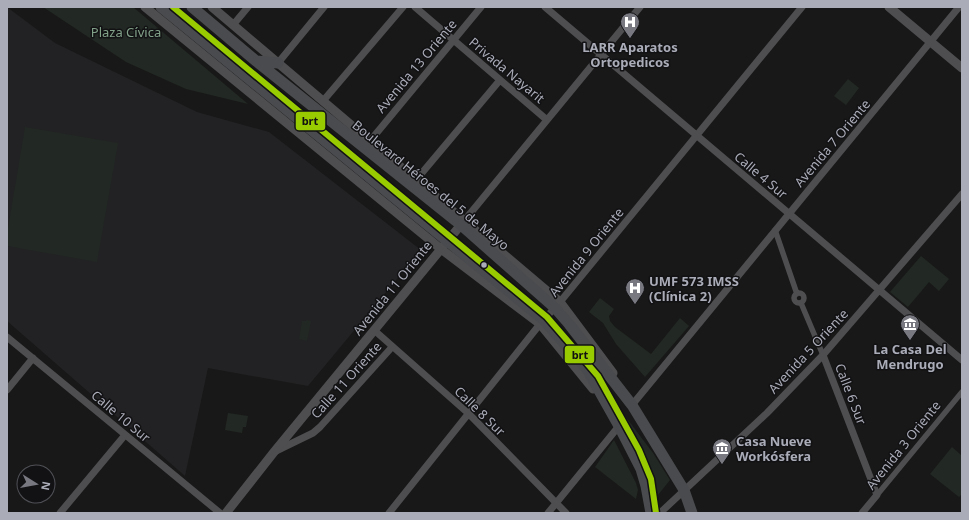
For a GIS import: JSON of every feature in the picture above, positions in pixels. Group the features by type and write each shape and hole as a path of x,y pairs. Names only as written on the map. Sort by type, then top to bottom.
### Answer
{"main road":[{"name":"Boulevard Héroes del 5 de Mayo","path":"192,7 256,61 462,223 558,305 569,324 632,406 684,490 692,513"},
{"path":"162,11 444,245 542,322 587,369 641,469 646,486 650,513"},
{"path":"256,61 278,63"}],"street":[{"path":"145,7 162,11"},
{"name":"Boulevard Héroes del 5 de Mayo","path":"212,7 416,180 462,223"},
{"path":"233,25 248,7"},
{"path":"278,63 324,7"},
{"path":"323,101 403,7"},
{"name":"Privada Nayarit","path":"415,7 547,120"},
{"name":"Avenida 13 Oriente","path":"370,141 481,7"},
{"name":"Calle 4 Sur","path":"545,7 879,292 962,360"},
{"name":"Avenida 11 Oriente","path":"226,513 274,452 640,7"},
{"name":"Avenida 9 Oriente","path":"389,513 542,322 558,305 802,7"},
{"path":"889,7 962,68"},
{"name":"Avenida 7 Oriente","path":"632,406 959,7"},
{"path":"416,180 500,80"},
{"name":"Avenida 5 Oriente","path":"660,513 767,413 823,356 962,194"},
{"name":"Calle 6 Sur","path":"775,230 797,294 804,297 803,302 801,303 877,495"},
{"name":"Calle 8 Sur","path":"374,330 469,414 566,513"},
{"name":"Calle 10 Sur","path":"7,337 220,513"},
{"name":"Calle 11 Oriente","path":"274,452 313,433 320,427 392,347"},
{"path":"7,390 32,358"},
{"name":"Avenida 3 Oriente","path":"862,513 962,392"},
{"path":"548,513 619,426"},
{"path":"60,513 125,435"}],"shaded area":[{"path":"7,7 55,43 197,112 269,132 421,250 308,386 208,368 185,476 7,321"}],"green space":[{"name":"Plaza Cívica","path":"43,7 133,7 248,104 186,89 126,62"},
{"path":"848,79 859,88 846,105 834,96"},
{"path":"25,127 118,143 97,262 7,246 7,234"},
{"path":"921,256 949,279 939,291 929,282 908,307 890,292"},
{"path":"600,298 614,309 609,316 610,321 615,327 651,354 680,318 689,326 645,377 616,344 603,323 589,312"},
{"path":"302,321 311,321 307,341 299,339"},
{"path":"228,413 248,416 246,427 243,427 242,433 225,430"},
{"path":"625,416 653,453 670,480 658,495 646,458 623,418"},
{"path":"614,440 636,483 638,490 636,499 595,467"},
{"path":"952,447 962,456 962,494 959,497 930,474"}],"transit line":[{"name":"brt","path":"173,7 547,317 598,376 639,450 651,479 656,513"}],"place":[{"name":"LARR Aparatos Ortopedicos","path":"630,39"},
{"name":"UMF 573 IMSS (Clínica 2)","path":"635,305"},
{"name":"La Casa Del Mendrugo","path":"910,341"},
{"name":"Casa Nueve Workósfera","path":"722,465"}]}
